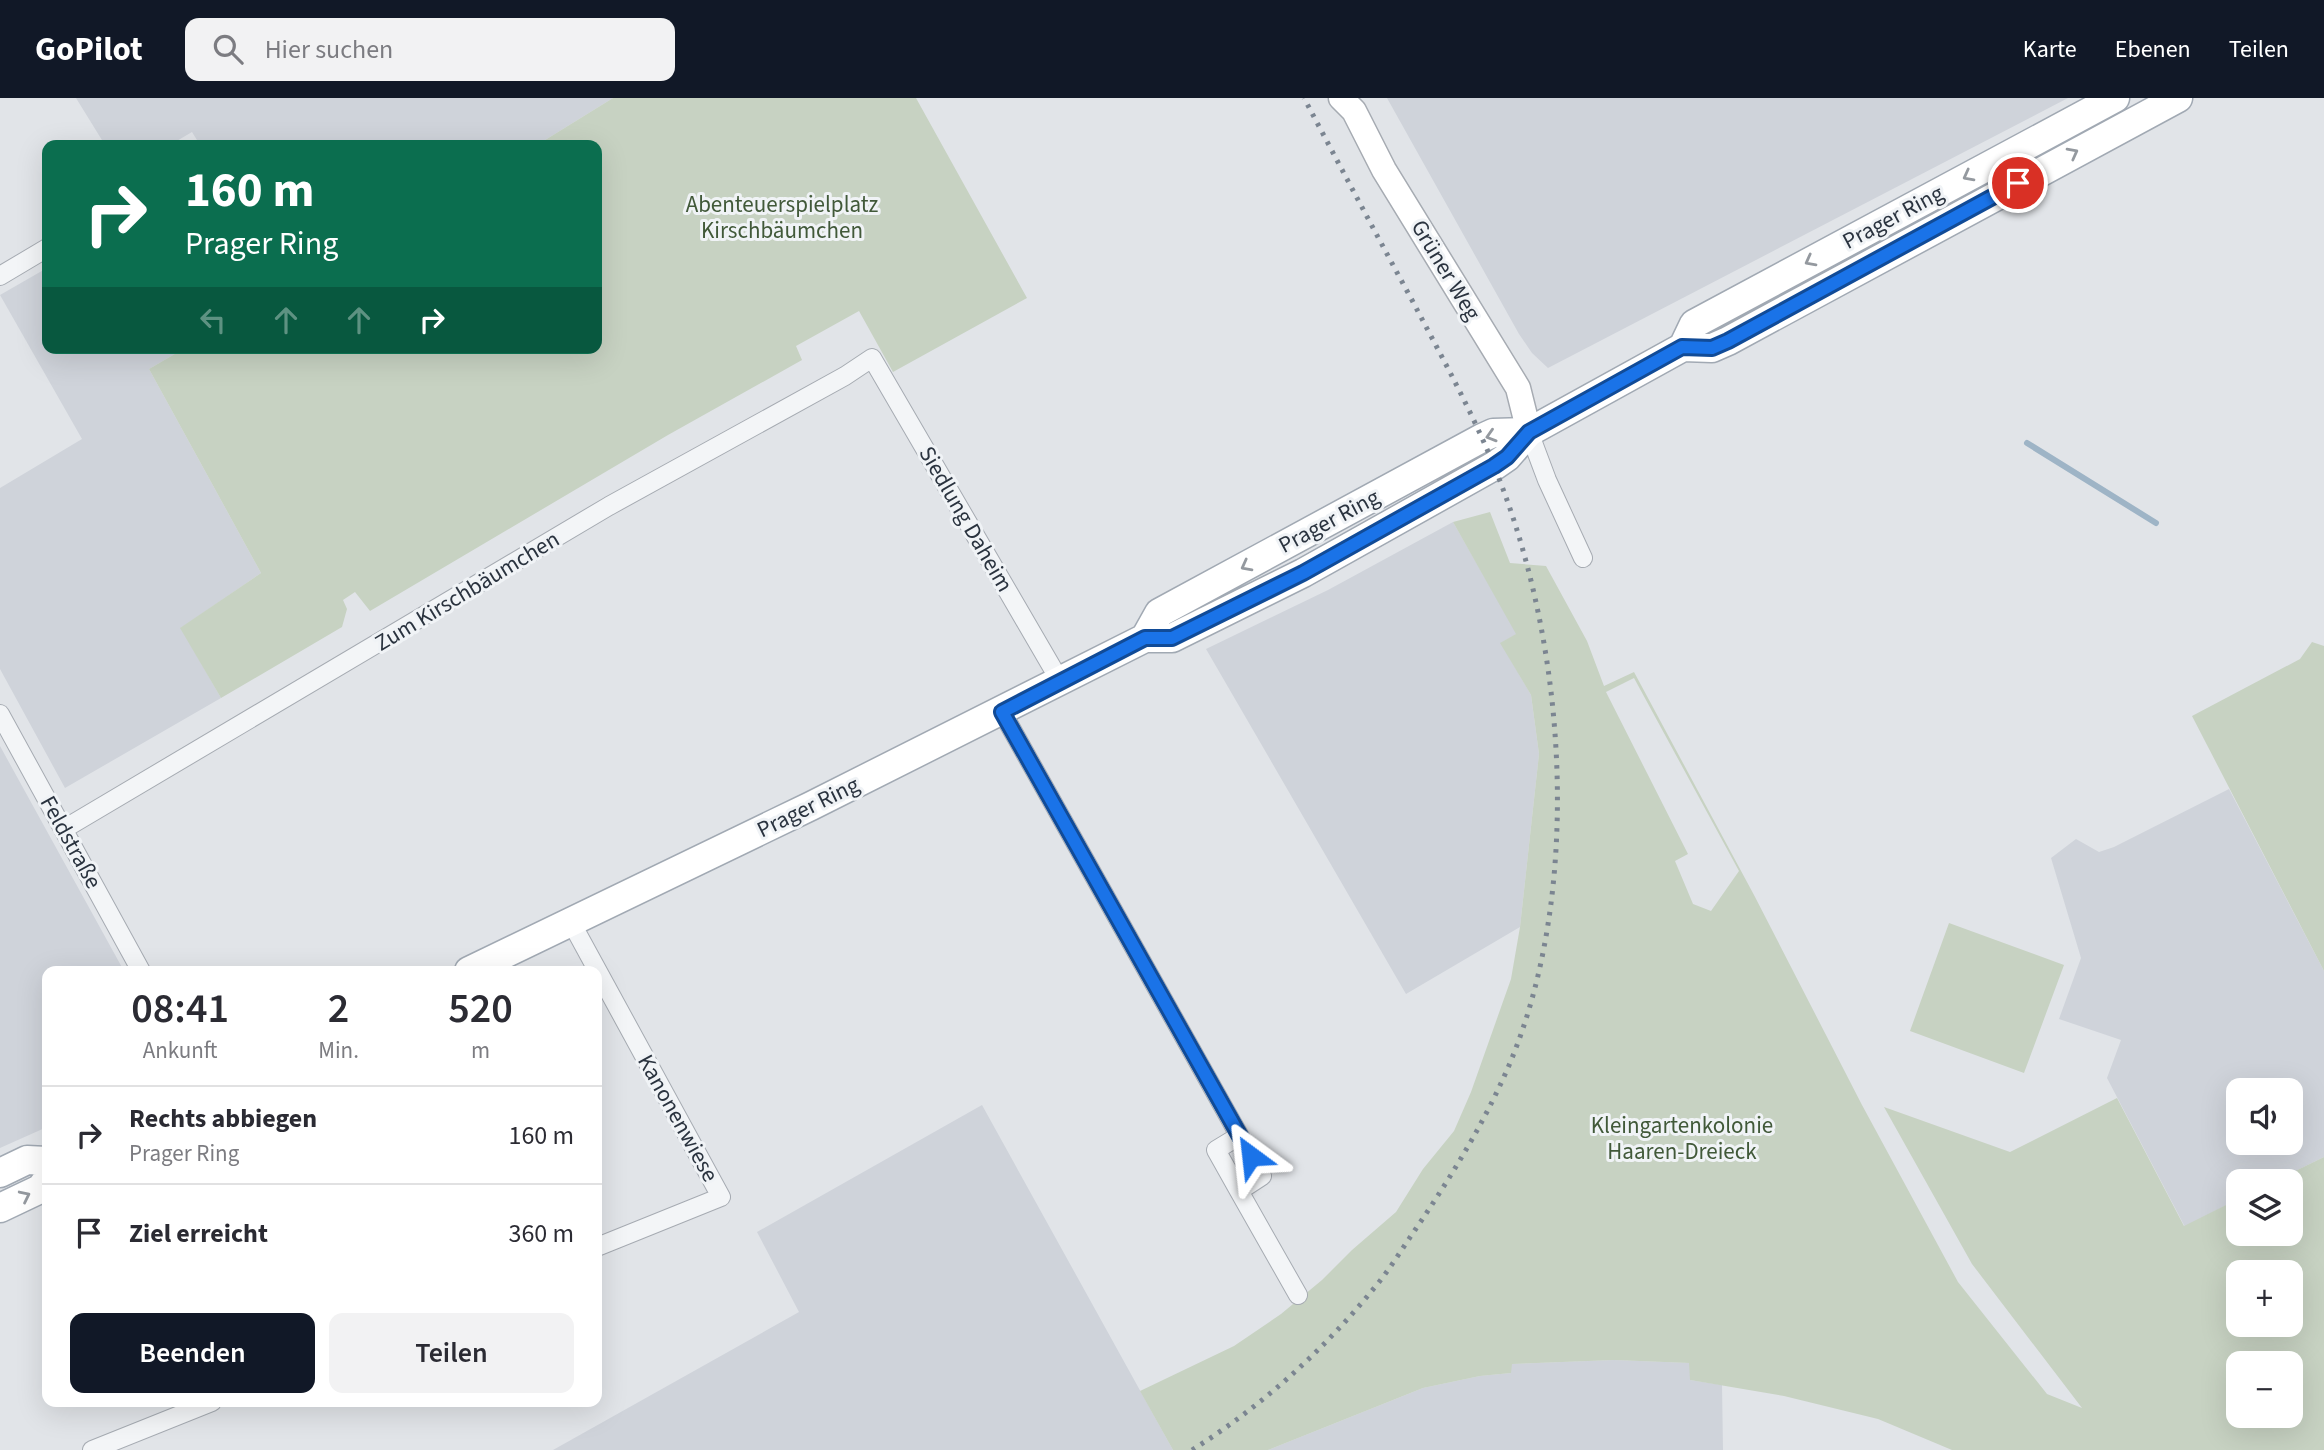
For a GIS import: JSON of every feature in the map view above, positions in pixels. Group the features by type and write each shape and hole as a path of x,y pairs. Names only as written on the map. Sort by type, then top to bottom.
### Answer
{"main road":[{"name":"Prager Ring","path":"1682,347 1694,324 2115,98"},
{"name":"Prager Ring","path":"479,966 1002,712 1145,638 1172,638 1303,573 1494,466 1507,457 1529,432 1682,347 1712,348 1728,341 2178,98"},
{"path":"0,1173 27,1160 42,1161"},
{"path":"0,1208 42,1186"}],"street":[{"name":"Grüner Weg","path":"1349,102 1384,170 1518,388 1529,432"},
{"path":"0,276 42,251"},
{"name":"Siedlung Daheim","path":"872,358 1060,681"},
{"name":"Zum Kirschbäumchen","path":"64,829 609,506 845,376 872,358"},
{"path":"1529,432 1547,480 1583,558"},
{"path":"1002,712 1262,1176 1239,1191"},
{"name":"Feldstraße","path":"0,714 138,966"},
{"name":"Kanonenwiese","path":"571,922 595,966"},
{"name":"Kanonenwiese","path":"602,979 721,1198 602,1245"},
{"path":"1239,1136 1216,1150 1298,1295"},
{"path":"92,1450 200,1407"}],"shaded area":[{"path":"76,98 613,98 545,140 197,140 192,132 178,140 102,140"},
{"path":"1387,98 2068,98 1548,368 1532,353 1519,334"},
{"path":"42,271 42,354 175,354 149,369 261,573 181,628 221,698 65,788 0,669 0,488 82,439 0,295"},
{"path":"1453,522 1517,634 1501,643 1531,695 1539,754 1520,927 1406,994 1206,649 1328,590"},
{"path":"0,746 121,966 42,966 42,1129 0,1148"},
{"path":"2229,789 2324,971 2324,1157 2300,1169 2226,1169 2226,1205 2185,1227 2107,1078 2121,1040 2059,1019 2081,958 2051,858 2076,839 2099,852"},
{"path":"982,1105 1173,1450 553,1450 799,1312 757,1232"},
{"path":"1614,1360 1690,1363 1690,1380 1722,1385 1723,1450 1268,1450 1423,1388 1480,1376 1511,1373 1511,1364"}],"green space":[{"name":"Abenteuerspielplatz Kirschbäumchen","path":"613,98 916,98 1027,298 893,372 859,311 796,346 802,360 668,435 370,611 355,592 343,600 347,609 342,627 221,698 180,628 261,573 149,369 175,354 602,354 602,140 545,140"},
{"name":"Kleingartenkolonie Haaren-Dreieck","path":"1490,512 1510,563 1546,566 1587,641 1604,686 1634,672 1958,1282 2047,1394 2082,1408 1972,1264 1884,1107 2010,1152 2117,1098 2184,1226 2226,1205 2226,1246 2303,1246 2303,1169 2300,1169 2324,1157 2324,1450 1952,1450 1878,1419 1784,1396 1690,1380 1689,1363 1614,1360 1512,1364 1511,1373 1480,1376 1423,1388 1268,1450 1173,1450 1140,1391 1234,1346 1281,1314 1322,1280 1396,1212 1423,1169 1454,1131 1471,1092 1511,979 1520,927 1539,754 1531,695 1500,643 1516,634 1453,522","holes":["1634,678 1739,871 1711,911 1693,904 1675,861 1688,854 1606,692"]},
{"path":"2312,642 2324,646 2324,971 2192,716 2300,659"},
{"path":"1949,923 2064,965 2024,1073 1910,1031"}],"waterway":[{"path":"2027,443 2156,523"}],"railway":[{"path":"1192,1450 1267,1396 1313,1355 1355,1311 1386,1273 1454,1169 1500,1085 1533,996 1548,925 1556,852 1557,776 1552,701 1541,627 1525,556 1503,489 1449,371 1304,98"}],"route":[{"path":"1251,1156 1153,986 1002,712 1145,638 1172,638 1303,573 1494,466 1507,457 1529,432 1682,347 1712,348 1728,341 2018,183"}]}
